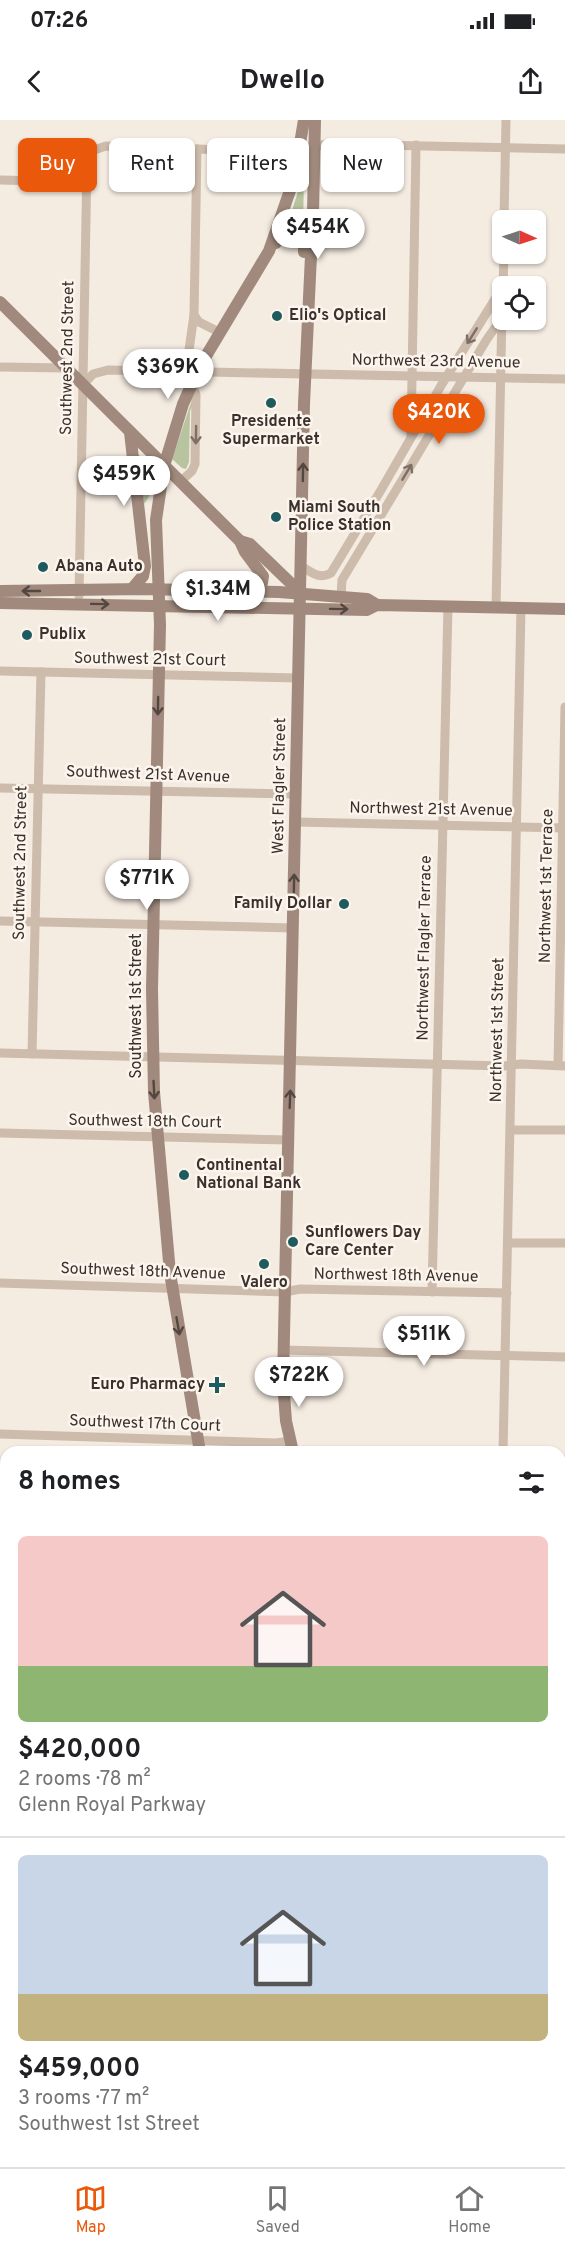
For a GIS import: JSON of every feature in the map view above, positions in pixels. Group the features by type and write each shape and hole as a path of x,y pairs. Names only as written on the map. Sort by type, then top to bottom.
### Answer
{"main road":[{"path":"302,138 304,120"},
{"name":"West Flagler Street","path":"291,1446 283,1401 283,1350 304,404 307,374 315,120"},
{"name":"Southwest 1st Street","path":"199,1446 172,1288 157,1138 152,1057 159,675 156,530 159,489 177,419 198,371 269,251 290,192"},
{"path":"269,251 289,229 298,229 302,233 304,238 301,358 307,374"},
{"path":"0,302 240,541 245,552 263,576 257,592"},
{"path":"130,432 141,523 144,571 139,582 132,589"},
{"path":"141,523 148,505 159,489"},
{"path":"240,541 250,544 301,593"},
{"path":"0,591 132,589 301,593 367,599 376,604 565,609"},
{"path":"0,603 367,610 376,604"}],"street":[{"path":"504,210 506,120"},
{"path":"309,147 327,144 565,149"},
{"path":"411,438 416,145"},
{"name":"Southwest 2nd Street","path":"97,149 106,146 197,149"},
{"path":"176,371 189,357 194,315 197,149 207,149"},
{"path":"0,180 18,180"},
{"name":"Southwest 2nd Street","path":"79,604 87,192"},
{"path":"301,567 319,576 331,573 492,305"},
{"path":"194,315 199,322 221,333"},
{"path":"341,597 342,580 493,330"},
{"path":"496,607 502,330"},
{"path":"0,367 66,368"},
{"name":"Northwest 23rd Avenue","path":"83,385 93,374 108,370 565,380"},
{"path":"180,482 192,471 195,464 196,395 192,383"},
{"name":"Northwest Flagler Terrace","path":"432,1292 448,606"},
{"name":"Northwest 1st Street","path":"503,1446 522,608"},
{"name":"Southwest 21st Court","path":"0,671 298,678"},
{"name":"Southwest 2nd Street","path":"32,1054 41,672"},
{"name":"Northwest 1st Terrace","path":"562,1066 565,707"},
{"name":"Southwest 21st Avenue","path":"0,788 296,794"},
{"name":"Northwest 21st Avenue","path":"296,822 564,828"},
{"path":"0,921 293,928"},
{"path":"0,1053 437,1065 562,1066"},
{"path":"511,1130 565,1130"},
{"name":"Southwest 18th Court","path":"0,1133 289,1140"},
{"path":"508,1243 565,1243"},
{"name":"Southwest 18th Avenue","path":"0,1283 285,1292"},
{"name":"Northwest 18th Avenue","path":"285,1292 300,1289 507,1293"},
{"path":"283,1350 565,1357"},
{"name":"Southwest 17th Court","path":"0,1434 199,1446 276,1443 291,1446"}],"green space":[{"path":"298,192 304,192 303,224 289,220"},
{"path":"193,397 190,411 189,462 186,469 172,459"},
{"path":"138,454 148,466 152,478 151,491 144,504"}],"place":[{"name":"Elio's Optical","path":"277,316"},
{"name":"Presidente Supermarket","path":"271,403"},
{"name":"Miami South Police Station","path":"276,517"},
{"name":"Abana Auto","path":"43,567"},
{"name":"Publix","path":"27,635"},
{"name":"Family Dollar","path":"344,904"},
{"name":"Continental National Bank","path":"184,1175"},
{"name":"Sunflowers Day Care Center","path":"293,1242"},
{"name":"Valero","path":"264,1264"},
{"name":"Euro Pharmacy","path":"217,1385"}]}
